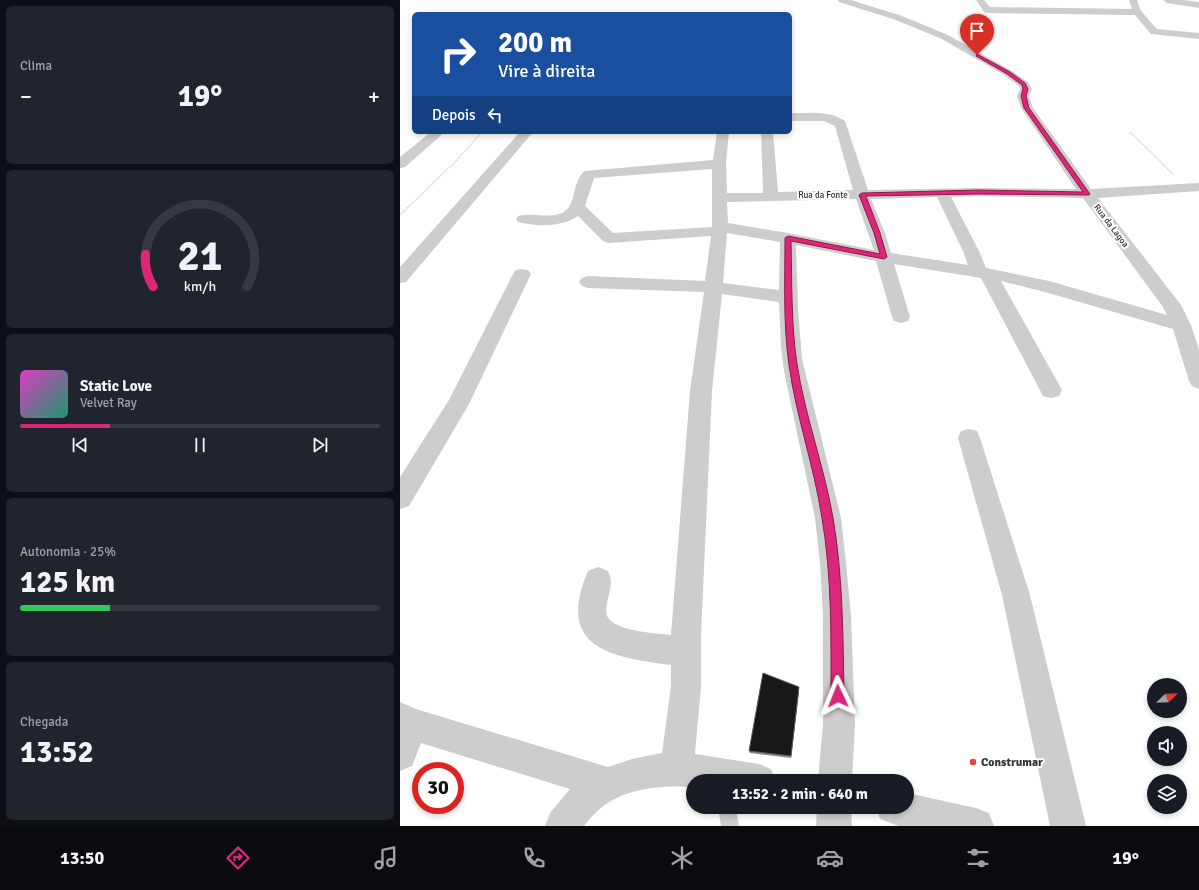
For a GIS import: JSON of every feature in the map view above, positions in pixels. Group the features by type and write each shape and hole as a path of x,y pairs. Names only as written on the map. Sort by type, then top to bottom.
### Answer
{"street":[{"name":"Rua da Lagoa","path":"842,0 899,18 945,37 1008,73 1024,84 1026,89 1024,96 1027,108 1087,194 1172,305 1181,325 1199,381"},
{"path":"980,0 988,10 1137,12"},
{"path":"1133,0 1137,12 1154,32 1199,36"},
{"path":"1167,0 1199,4"},
{"path":"792,117 825,117 835,120 840,124 862,195 877,233 901,317"},
{"path":"400,164 436,134"},
{"path":"400,278 525,134"},
{"path":"676,768 685,701 687,652 686,636 701,391 719,229 719,164 723,134"},
{"path":"767,134 771,196"},
{"path":"524,220 564,218 572,214 577,207 586,177 590,174 719,164"},
{"name":"Rua da Fonte","path":"720,198 942,193 1087,194 1196,190"},
{"path":"942,193 983,273 1018,325 1051,390"},
{"path":"577,207 609,238 719,229 788,238 884,257 983,273 1049,287 1181,325"},
{"path":"788,238 789,324 796,381 828,518 833,563 839,724 835,774"},
{"path":"400,498 458,404 522,274"},
{"path":"588,282 713,287 788,297"},
{"path":"969,438 1016,594 1068,826"},
{"path":"598,580 594,600 593,617 596,625 606,635 612,639 687,652"},
{"path":"400,754 406,721 608,784"},
{"path":"563,826 592,793 608,784 657,769 676,768 703,774"},
{"path":"914,812 976,826"},
{"path":"834,814 834,826"}],"lane":[{"path":"728,814 730,826"}],"path":[{"path":"966,49 960,38 967,31 979,30 984,27 982,24 994,17 988,10"},
{"path":"1130,132 1157,160 1196,190"},
{"path":"400,215 454,164 480,134"}],"building":[{"path":"763,673 799,687 791,756 749,751"}],"place":[{"name":"Construmar","path":"973,762"}],"route":[{"path":"838,696 833,563 828,518 793,365 789,324 788,238 884,257 871,216 862,195 978,192 1087,194 1027,108 1024,96 1024,91 1026,89 1024,84 977,55"}]}
